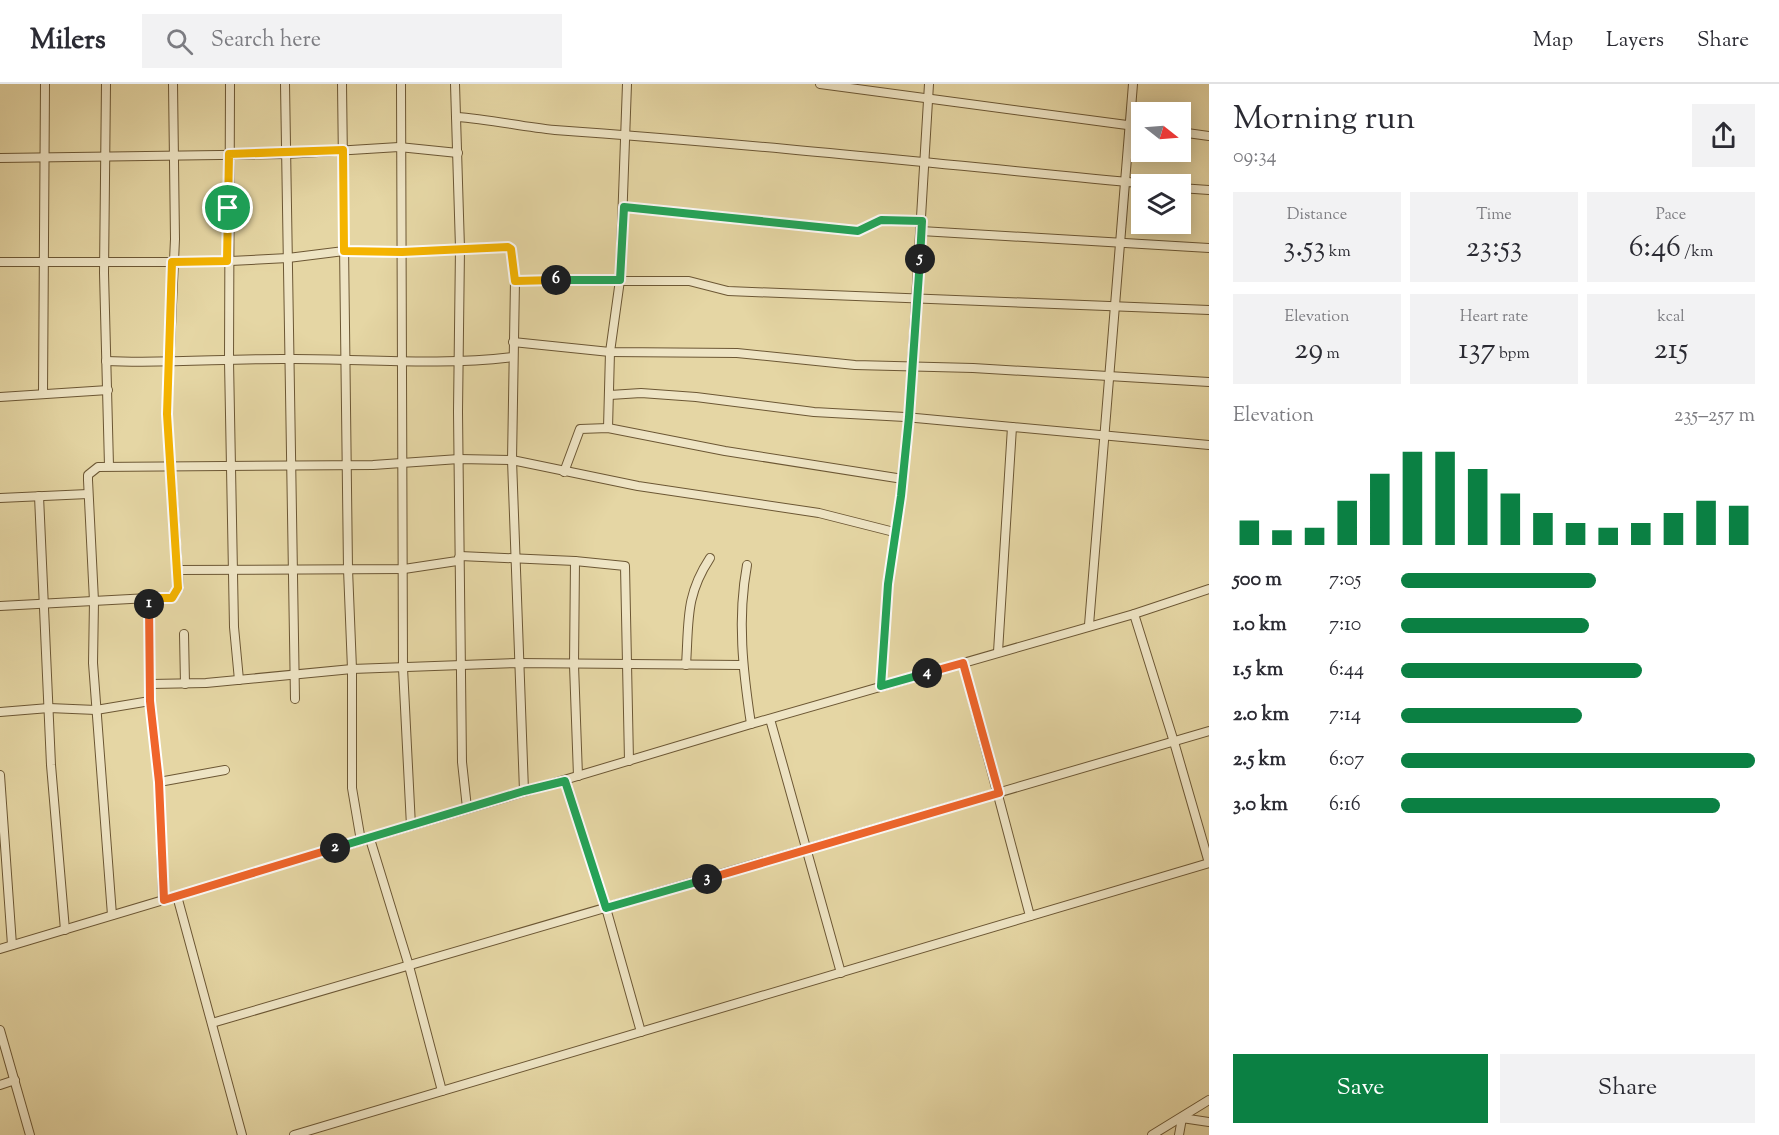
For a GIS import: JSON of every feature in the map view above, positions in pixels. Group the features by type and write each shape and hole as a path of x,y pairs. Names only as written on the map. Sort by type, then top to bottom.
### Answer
{"street":[{"path":"43,393 45,84"},
{"path":"106,84 105,260 109,466"},
{"path":"0,606 168,598 176,595 178,588 170,466 168,364 174,239 173,84"},
{"path":"230,84 227,261 234,627 239,680"},
{"path":"285,84 295,699"},
{"path":"342,84 352,788 365,840 408,966 442,1091"},
{"path":"401,84 399,147 403,360 403,668 411,826"},
{"path":"455,84 460,248 458,360 462,762 467,808"},
{"path":"608,428 610,352 620,280 624,207 623,135 627,84"},
{"path":"820,84 1129,126"},
{"path":"881,686 888,584 909,417 929,84"},
{"path":"1089,625 1133,84"},
{"path":"456,117 492,119 543,129 1131,182"},
{"path":"1191,134 1209,136"},
{"path":"0,158 286,154 399,147 458,153"},
{"path":"1191,189 1209,190"},
{"path":"624,207 858,231 881,220 921,226 1120,244 1209,248"},
{"path":"0,262 227,261 288,258 344,251 402,252 508,247 511,249 515,281 512,460 514,559 524,791"},
{"path":"515,281 689,281 728,291 1209,310"},
{"path":"513,342 610,352 737,353 855,365 912,365 1209,382"},
{"path":"106,361 168,364 289,359 458,360 513,357"},
{"path":"0,396 108,390"},
{"path":"610,395 641,393 696,397 814,412 909,417 1209,445"},
{"path":"998,652 1012,427"},
{"path":"564,472 580,429 608,428 725,451 903,479"},
{"path":"112,915 93,663 94,601 88,475 98,467 346,465 459,459 512,460 564,472 732,501 819,513 894,532"},
{"path":"0,498 88,494"},
{"path":"39,496 42,604 64,930"},
{"path":"460,556 575,561 625,566 629,760"},
{"path":"176,570 404,569 457,561 460,556"},
{"path":"686,664 690,601 695,580 710,558"},
{"path":"575,561 574,665 578,776"},
{"path":"747,565 742,590 742,665 751,724"},
{"path":"0,949 770,718 1134,614 1209,589"},
{"path":"149,598 150,701 159,782 164,900"},
{"path":"294,1135 1209,863 1134,614"},
{"path":"184,634 185,684"},
{"path":"150,684 185,684 294,676 352,669 461,667 518,663 628,666 742,665"},
{"path":"963,663 1030,916"},
{"path":"0,712 49,708 96,710 150,701"},
{"path":"770,718 841,973"},
{"path":"212,1023 1209,731"},
{"path":"159,782 225,770"},
{"path":"0,776 12,945"},
{"path":"565,781 606,908 641,1032"},
{"path":"177,896 242,1135"},
{"path":"0,1030 30,1135"},
{"path":"0,1085 15,1080"},
{"path":"1152,1135 1209,1100"},
{"path":"1182,1118 1209,1122"},
{"path":"1179,1135 1182,1118"}],"route":[{"path":"343,150 344,251 402,252 508,247 511,249 515,281 620,280 624,207 858,231 881,220 922,221 909,417 901,496 888,584 881,686 963,663 999,793 606,908 565,781 524,791 164,900 159,782 150,701 149,598 172,598 176,595 178,588 167,414 172,262 227,261 228,208 229,154 286,154 343,150"}]}
